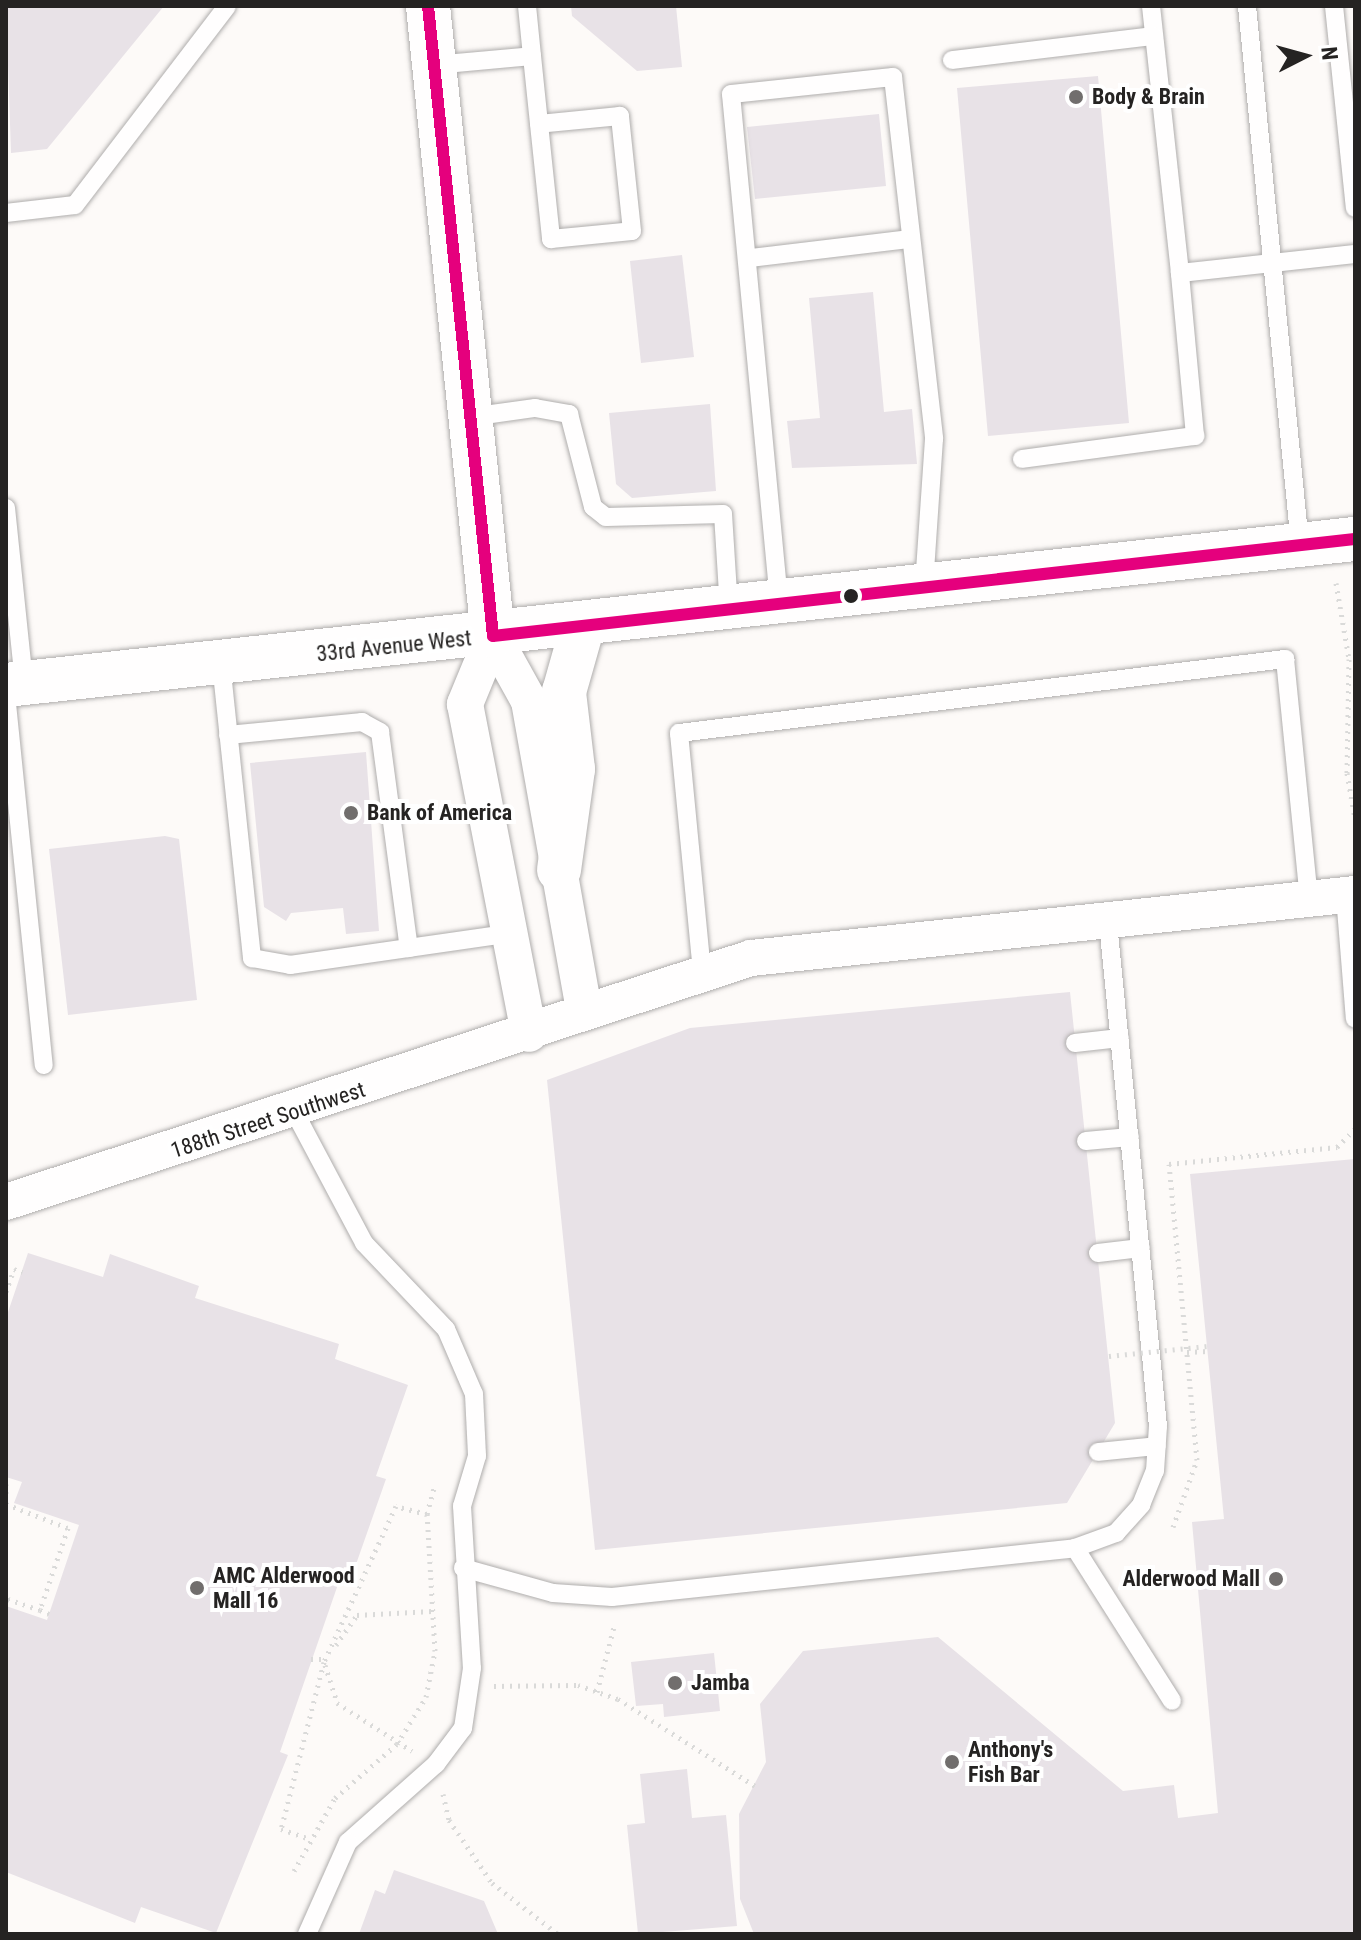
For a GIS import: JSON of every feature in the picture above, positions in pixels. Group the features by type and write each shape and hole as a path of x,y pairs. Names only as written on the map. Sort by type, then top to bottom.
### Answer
{"street":[{"path":"428,6 493,636 529,701 584,1011"},
{"name":"33rd Avenue West","path":"12,687 779,603 924,590 1355,539"},
{"path":"559,870 573,769 564,692 583,625"},
{"path":"493,636 465,704 505,934 529,1034"},
{"name":"188th Street Southwest","path":"6,1202 295,1113 702,972 797,952 1108,923 1350,895"}],"lane":[{"path":"6,213 75,205 227,6"},
{"path":"527,6 539,124 551,239 632,231 620,116 539,124"},
{"path":"1022,459 1195,436 1151,6"},
{"path":"1247,6 1300,545"},
{"path":"1334,6 1355,208"},
{"path":"952,60 1154,36"},
{"path":"434,65 532,56"},
{"path":"779,603 750,258 731,94 893,77 934,439 924,590"},
{"path":"750,258 910,239"},
{"path":"1180,273 1355,254"},
{"path":"470,417 535,408 569,414 593,507 606,517 723,514 729,609"},
{"path":"6,508 12,687 44,1065"},
{"path":"702,972 679,733 1285,659 1309,900"},
{"path":"221,663 252,958 290,965 505,934"},
{"path":"228,735 362,722 380,732 409,948"},
{"path":"1350,895 1355,1019"},
{"path":"463,1568 553,1593 612,1597 1075,1548 1116,1533 1141,1505 1157,1446 1141,1248 1108,923"},
{"path":"1075,1043 1120,1038"},
{"path":"295,1113 364,1243 446,1329 474,1394 477,1456 462,1506 469,1688 463,1728 436,1764 348,1842 307,1934"},
{"path":"1086,1141 1130,1137"},
{"path":"1098,1253 1141,1248"},
{"path":"1098,1452 1157,1446"},
{"path":"1075,1548 1172,1701"}],"path":[{"path":"1336,583 1349,659 1347,773 1355,819"},
{"path":"1173,1527 1197,1460 1169,1164 1337,1147 1355,1129"},
{"path":"6,1292 14,1269 22,1272"},
{"path":"1109,1356 1208,1348 1187,1352"},
{"path":"6,1484 6,1497"},
{"path":"294,1871 307,1838 335,1798 397,1744 426,1697 435,1651 427,1514 435,1485"},
{"path":"6,1504 68,1528 40,1610"},
{"path":"307,1838 281,1829 324,1662 396,1506 427,1514"},
{"path":"6,1598 49,1614"},
{"path":"324,1662 357,1615 432,1611"},
{"path":"597,1692 615,1627"},
{"path":"311,1659 324,1662"},
{"path":"324,1662 337,1703 397,1744 436,1764 449,1820 492,1883 558,1934"},
{"path":"426,1697 469,1688 527,1683 597,1692 717,1756 755,1786"}],"building":[{"path":"6,6 164,6 47,149 11,153"},
{"path":"571,6 676,6 682,67 637,71 572,16"},
{"path":"1098,76 1129,423 988,436 957,88"},
{"path":"879,114 886,186 755,199 747,127"},
{"path":"682,255 694,357 641,363 630,261"},
{"path":"873,292 884,412 912,409 917,464 792,468 787,421 820,418 809,298"},
{"path":"710,404 716,491 632,498 616,484 609,413"},
{"path":"366,752 379,931 346,934 343,908 291,913 286,921 264,907 250,763"},
{"path":"165,836 179,839 197,1000 68,1015 49,849"},
{"path":"1070,992 1115,1423 1067,1503 595,1550 547,1080 690,1028"},
{"name":"Alderwood Mall","path":"1355,1159 1355,1934 754,1934 740,1899 739,1814 766,1762 760,1704 803,1651 938,1637 1123,1791 1174,1785 1178,1818 1218,1813 1192,1522 1224,1519 1190,1174"},
{"name":"AMC Alderwood Mall 16","path":"28,1253 103,1277 110,1254 199,1286 195,1298 339,1344 335,1359 408,1385 376,1476 386,1479 354,1570 344,1567 280,1752 288,1755 216,1933 141,1907 135,1923 6,1872 6,1606 47,1620 79,1525 14,1503 22,1482 6,1477 6,1318"},
{"name":"Jamba","path":"714,1653 720,1711 664,1717 663,1704 636,1706 631,1662"},
{"path":"687,1769 692,1818 726,1815 737,1926 638,1934 627,1825 645,1823 640,1774"},
{"path":"394,1870 484,1901 498,1934 359,1934 375,1890 385,1894"}],"transit line":[{"path":"428,6 493,636"},
{"path":"493,636 1355,539"}],"place":[{"name":"Body & Brain","path":"1076,97"},
{"name":"Bank of America","path":"351,813"},
{"name":"Alderwood Mall","path":"1276,1579"},
{"name":"AMC Alderwood Mall 16","path":"197,1588"},
{"name":"Jamba","path":"675,1683"},
{"name":"Anthony's Fish Bar","path":"952,1762"}]}
